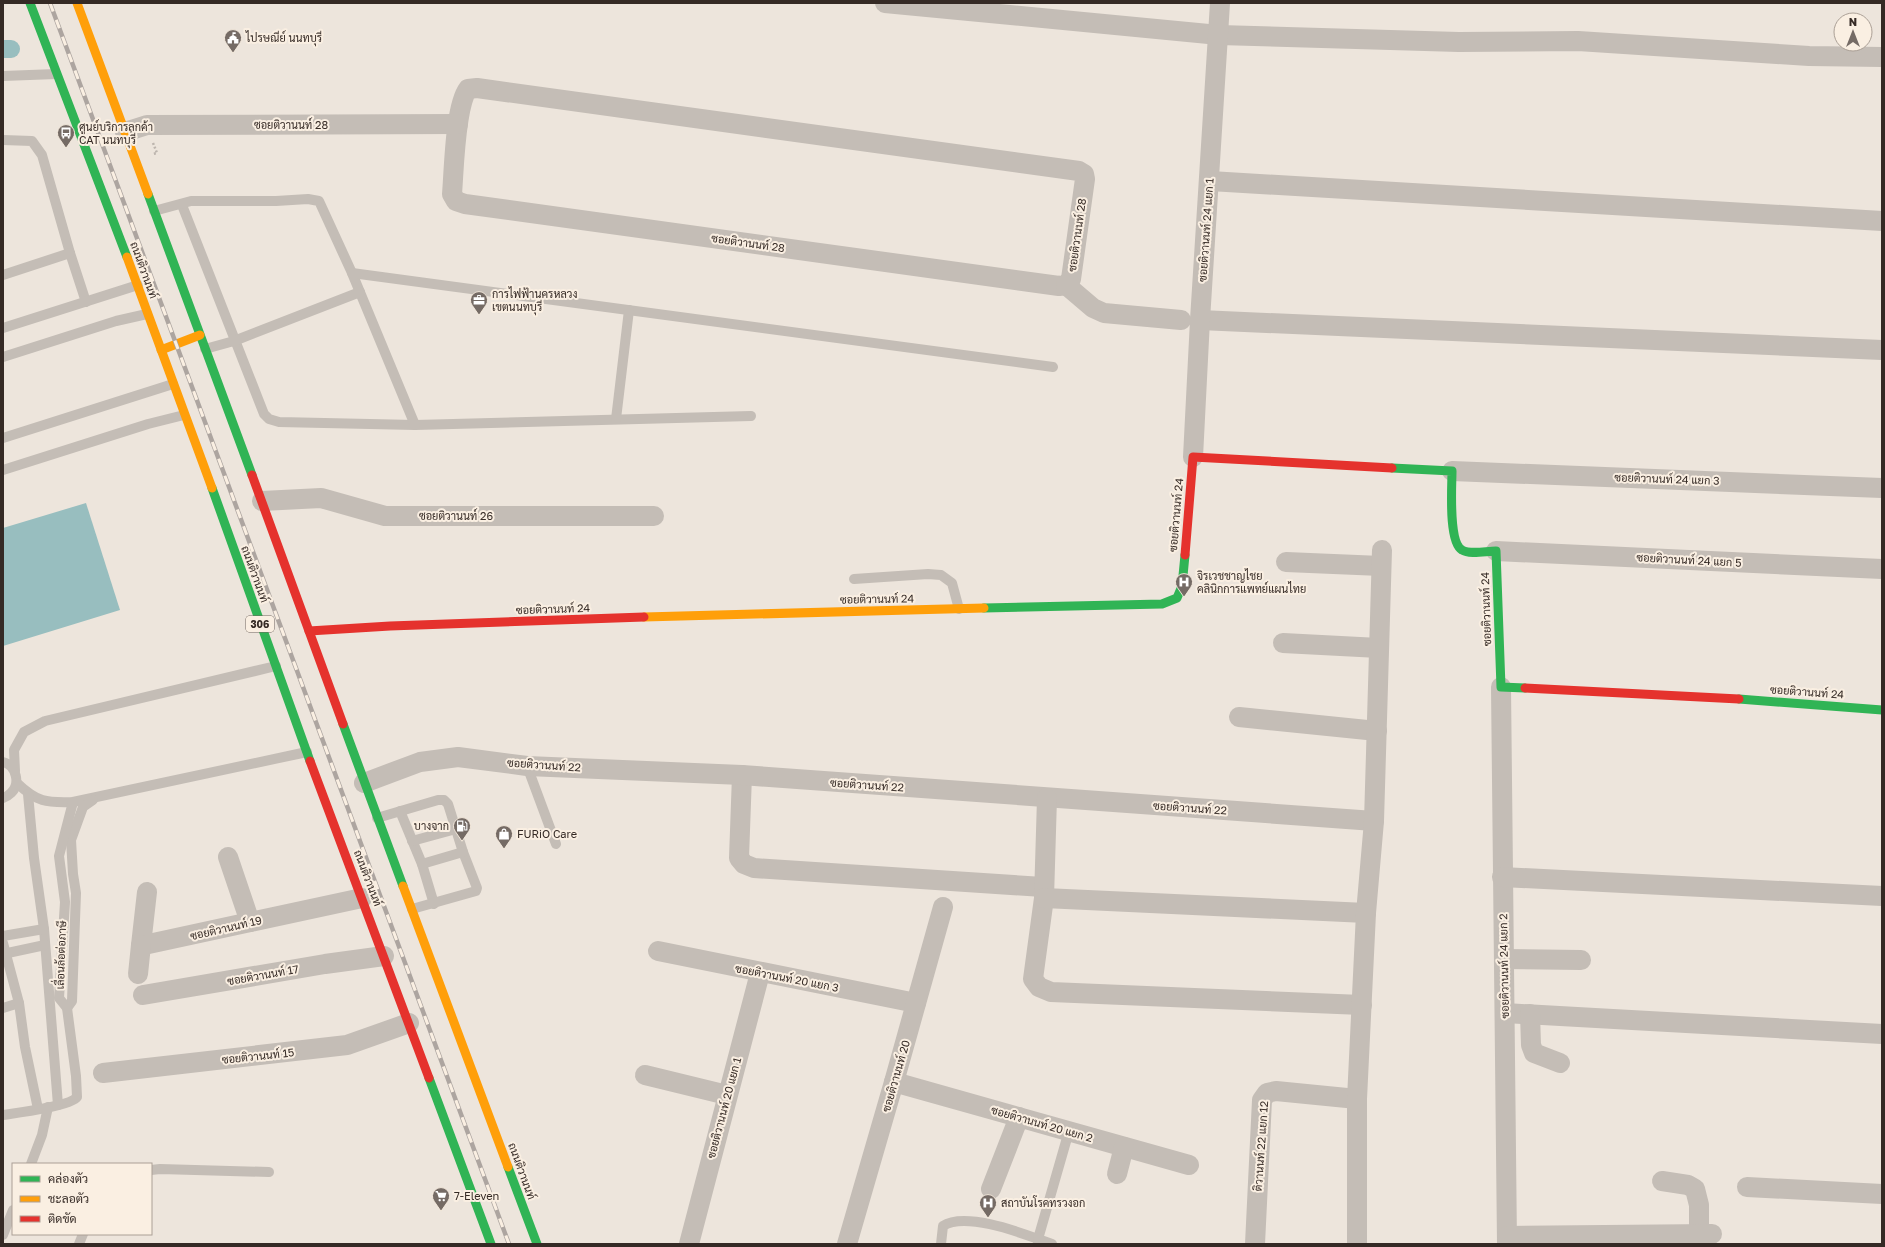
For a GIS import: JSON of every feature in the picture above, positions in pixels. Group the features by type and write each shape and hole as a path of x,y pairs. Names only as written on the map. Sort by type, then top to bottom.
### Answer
{"main road":[{"name":"ถนนติวานนท์","path":"30,3 138,285 147,314 307,752 492,1244"},
{"name":"ถนนติวานนท์","path":"77,3 262,501 364,783 536,1244"},
{"path":"161,350 200,335"},
{"path":"1193,457 1452,470 1452,510 1455,544 1460,549 1468,552 1496,551"},
{"name":"ซอยติวานนท์ 24","path":"309,631 390,626 1162,604 1177,598 1182,586 1193,457"},
{"name":"ซอยติวานนท์ 24","path":"1496,551 1501,687 1715,697 1882,710"}],"street":[{"path":"885,3 969,7 1219,35 1451,42 1578,41 1801,55 1882,58"},
{"name":"ซอยติวานนท์ 24 แยก 1","path":"1193,457 1190,320 1210,181 1220,3"},
{"name":"ซอยติวานนท์ 28","path":"477,88 1079,171 1084,174 1085,179 1071,279 1066,285 1059,286 465,204 456,201 452,194 458,124 463,96 468,89 477,88"},
{"name":"ซอยติวานนท์ 28","path":"125,132 147,125 458,124"},
{"path":"1210,181 1882,221"},
{"path":"1066,285 1093,308 1104,313 1190,320 1882,350"},
{"name":"ซอยติวานนท์ 24 แยก 3","path":"1452,470 1882,488"},
{"name":"ซอยติวานนท์ 26","path":"262,501 321,498 385,516 654,516"},
{"name":"ซอยติวานนท์ 24 แยก 5","path":"1496,551 1882,569"},
{"path":"1286,562 1382,558 1374,821 1366,913 1357,1099 1356,1244"},
{"path":"1283,644 1379,648"},
{"name":"ซอยติวานนท์ 24 แยก 2","path":"1501,687 1507,1240"},
{"path":"1239,718 1377,731"},
{"name":"ซอยติวานนท์ 22","path":"364,783 420,762 458,757 527,766 742,775 1374,821"},
{"path":"742,775 739,858 744,864 761,868 1044,893 1366,913"},
{"path":"1047,798 1044,893 1033,979 1039,987 1051,992 1362,1005"},
{"path":"228,857 250,922"},
{"path":"1502,877 1882,896"},
{"path":"138,974 147,892"},
{"name":"ซอยติวานนท์ 19","path":"141,945 362,898"},
{"name":"ซอยติวานนท์ 20","path":"847,1244 943,907"},
{"name":"ซอยติวานนท์ 20 แยก 3","path":"658,951 760,973 916,1003"},
{"name":"ซอยติวานนท์ 17","path":"143,995 324,964 384,956"},
{"path":"1504,959 1581,960"},
{"name":"ซอยติวานนท์ 20 แยก 1","path":"689,1244 760,973"},
{"path":"1505,1013 1882,1034"},
{"path":"1530,1014 1531,1045 1534,1053 1560,1062"},
{"name":"ซอยติวานนท์ 15","path":"103,1073 347,1046 409,1023"},
{"path":"645,1075 727,1095"},
{"name":"ซอยติวานนท์ 20 แยก 2","path":"894,1082 1189,1165"},
{"name":"ติวานนท์ 22 แยก 12","path":"1255,1244 1262,1100 1266,1093 1276,1091 1357,1099"},
{"path":"991,1189 1019,1117"},
{"path":"1117,1174 1124,1147"},
{"path":"1507,1240 1706,1234 1694,1189 1688,1185 1662,1181"},
{"path":"1747,1187 1882,1194"}],"lane":[{"path":"3,76 56,74"},
{"path":"3,140 32,141 42,155 70,253 86,302"},
{"path":"154,211 182,205 191,201 276,201 308,199 319,202 352,273 415,425"},
{"path":"182,205 234,342 264,414 269,419 279,422 415,425 751,416"},
{"path":"3,275 70,253"},
{"path":"352,273 1053,367"},
{"path":"3,328 138,285"},
{"path":"206,349 234,342 360,292"},
{"path":"616,419 629,310"},
{"path":"3,357 116,321 147,314"},
{"path":"3,438 173,384"},
{"path":"3,470 148,424 184,416"},
{"path":"854,579 928,574 941,575 952,583 959,609"},
{"path":"276,666 45,721 24,732 14,750 17,783 28,794 48,803 73,802 100,795 307,752"},
{"path":"3,762 7,762 15,771"},
{"path":"527,766 556,844"},
{"path":"3,798 12,793 17,783"},
{"path":"28,794 34,858 44,929 48,1107 42,1135 31,1163"},
{"name":"เลื่อนล้อต่อภาษี","path":"73,802 59,856 66,902 59,998 67,1008 72,1000 76,893 73,874 72,840 83,807 100,795"},
{"path":"377,818 438,800 444,800 448,804 463,852 477,889 434,904 412,909"},
{"path":"400,811 422,864 434,904"},
{"path":"412,841 456,829"},
{"path":"422,864 463,852"},
{"path":"3,936 44,929"},
{"path":"45,945 4,950 18,1003 24,1047 48,1107"},
{"path":"3,1008 18,1003"},
{"path":"3,1115 48,1107 73,1100 77,1097 76,1076 67,1008"},
{"path":"1038,1241 1069,1131"},
{"path":"152,1170 269,1172"},
{"path":"3,1235 12,1212"},
{"path":"941,1244 943,1226 956,1220 989,1224 1038,1241 1052,1244"}],"water":[{"path":"86,503 120,610 3,646 3,528"}],"waterway":[{"path":"3,49 11,49"}],"railway":[{"path":"50,3 509,1244"}],"traffic: fast":[{"path":"30,3 127,257"},
{"path":"148,194 252,475"},
{"path":"1392,468 1452,471 1452,513 1455,536 1458,545 1462,550 1469,552 1496,551 1501,687 1525,688"},
{"path":"212,488 310,761"},
{"path":"984,608 1162,604 1177,598 1182,586 1185,555"},
{"path":"1739,699 1882,710"},
{"path":"343,724 403,886"},
{"path":"429,1078 491,1244"},
{"path":"508,1167 537,1244"}],"traffic: slow":[{"path":"77,3 148,194"},
{"path":"127,257 212,488"},
{"path":"161,350 200,335"},
{"path":"644,617 984,608"},
{"path":"403,886 508,1167"}],"traffic: jam":[{"path":"1185,555 1193,457 1392,468"},
{"path":"252,475 343,724"},
{"path":"309,631 390,626 644,617"},
{"path":"1525,688 1739,699"},
{"path":"310,761 429,1078"}],"place":[{"name":"ไปรษณีย์ นนทบุรี","path":"233,53"},
{"name":"ศูนย์บริการลูกค้า CAT นนทบุรี","path":"66,148"},
{"name":"การไฟฟ้านครหลวง เขตนนทบุรี","path":"479,315"},
{"name":"จิรเวชชาญไชย คลินิกการแพทย์แผนไทย","path":"1184,597"},
{"name":"บางจาก","path":"462,841"},
{"name":"FURiO Care","path":"504,849"},
{"name":"7-Eleven","path":"441,1211"},
{"name":"สถาบันโรคทรวงอก","path":"988,1218"}]}
